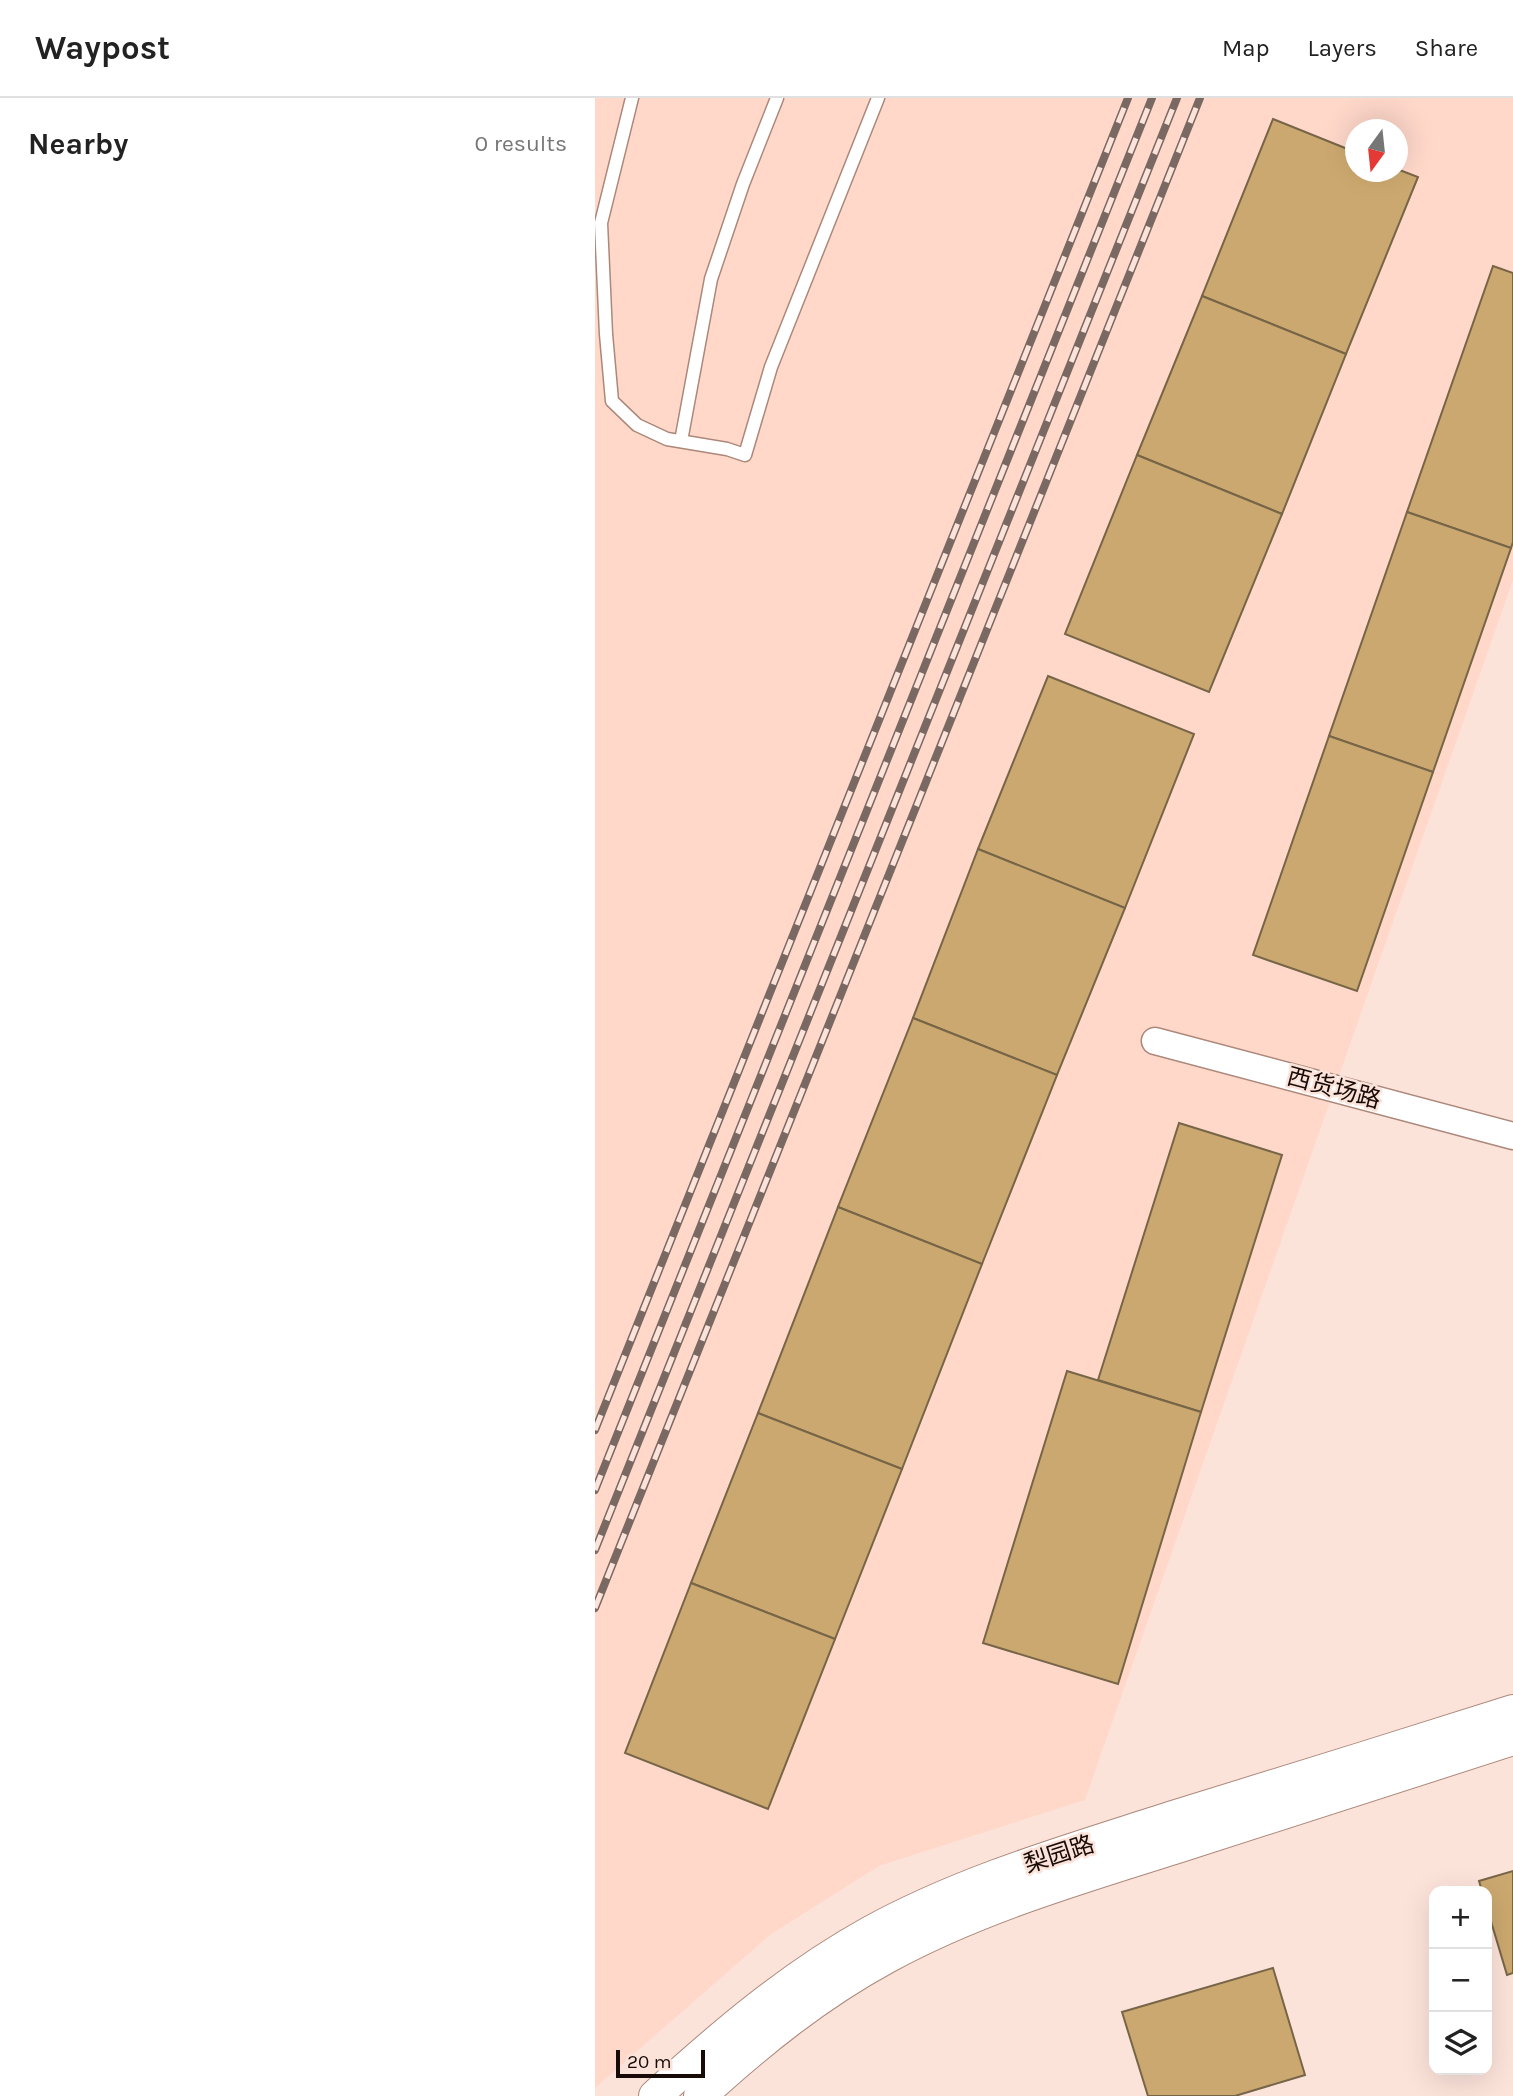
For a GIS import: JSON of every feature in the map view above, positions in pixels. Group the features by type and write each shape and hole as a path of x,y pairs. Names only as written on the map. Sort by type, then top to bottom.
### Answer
{"street":[{"name":"西货场路","path":"1155,1041 1513,1136"},
{"name":"梨园路","path":"655,2096 715,2041 809,1970 870,1933 954,1892 1059,1853 1513,1711"},
{"name":"梨园路","path":"700,2096 773,2032 822,1996 886,1957 945,1928 1017,1899 1092,1874 1513,1740"}],"lane":[{"path":"632,98 601,223 605,334 612,401 637,425 667,439 727,449 745,455 771,367 878,98"},
{"path":"681,441 711,279 743,184 777,98"}],"shaded area":[{"path":"595,98 1513,98 1513,580 1085,1800 879,1866 770,1935 595,2088"}],"building":[{"path":"1273,119 1345,148 1345,182 1408,182 1408,173 1418,177 1346,354 1202,296"},
{"path":"1493,266 1513,273 1511,548 1407,512"},
{"path":"1202,296 1346,354 1282,514 1137,455"},
{"path":"1137,455 1282,514 1209,692 1065,634"},
{"path":"1407,512 1511,548 1433,772 1329,736"},
{"path":"1048,676 1194,734 1125,908 978,849"},
{"path":"1329,736 1433,772 1357,991 1253,955"},
{"path":"978,849 1125,908 1057,1075 913,1018"},
{"path":"913,1018 1057,1075 982,1264 838,1207"},
{"path":"1179,1123 1282,1155 1201,1412 1098,1380"},
{"path":"838,1207 982,1264 902,1469 758,1413"},
{"path":"1067,1371 1201,1412 1118,1684 983,1643"},
{"path":"758,1413 902,1469 835,1639 691,1583"},
{"path":"691,1583 835,1639 768,1809 625,1753"},
{"path":"1513,1871 1513,1973 1507,1975 1492,1925 1492,1886 1480,1886 1479,1881"},
{"path":"1273,1968 1305,2075 1235,2096 1148,2096 1122,2012"}],"railway":[{"path":"595,1430 1128,98"},
{"path":"595,1490 1152,98"},
{"path":"595,1550 1177,98"},
{"path":"595,1608 1200,98"}]}
